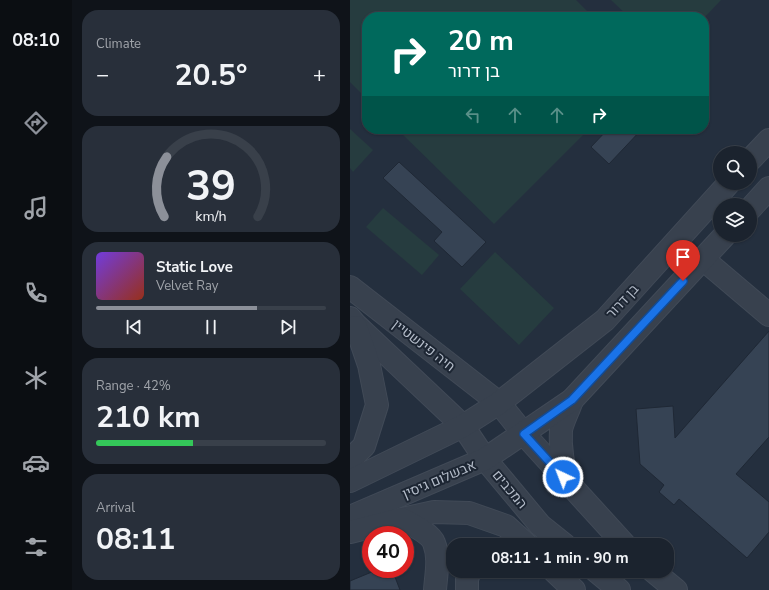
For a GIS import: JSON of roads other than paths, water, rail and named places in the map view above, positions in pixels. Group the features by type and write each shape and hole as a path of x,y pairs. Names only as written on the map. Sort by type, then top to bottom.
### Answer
{"street":[{"path":"757,153 769,140"},
{"path":"757,201 769,188"},
{"name":"בן דרור","path":"499,403 605,320 724,190"},
{"path":"524,434 572,400 719,242"},
{"path":"703,259 769,315"},
{"name":"חיה פינשטיין","path":"350,287 499,403"},
{"path":"350,460 364,446 378,405 369,365 352,321"},
{"name":"חיה פינשטיין","path":"352,321 463,426"},
{"path":"572,400 562,429 561,451 567,477 592,509"},
{"path":"350,481 463,426 499,403 524,434 619,538"},
{"name":"המכבים","path":"463,426 485,459 540,525 556,538"},
{"name":"אבשלום גיסין","path":"350,518 485,459 524,434"},
{"path":"350,532 434,512 469,513 506,526 519,538"},
{"path":"402,519 418,528 434,542 438,562 435,590"},
{"path":"467,578 467,590"},
{"path":"561,578 574,590"},
{"path":"604,578 619,590"},
{"path":"661,578 676,590"}]}
